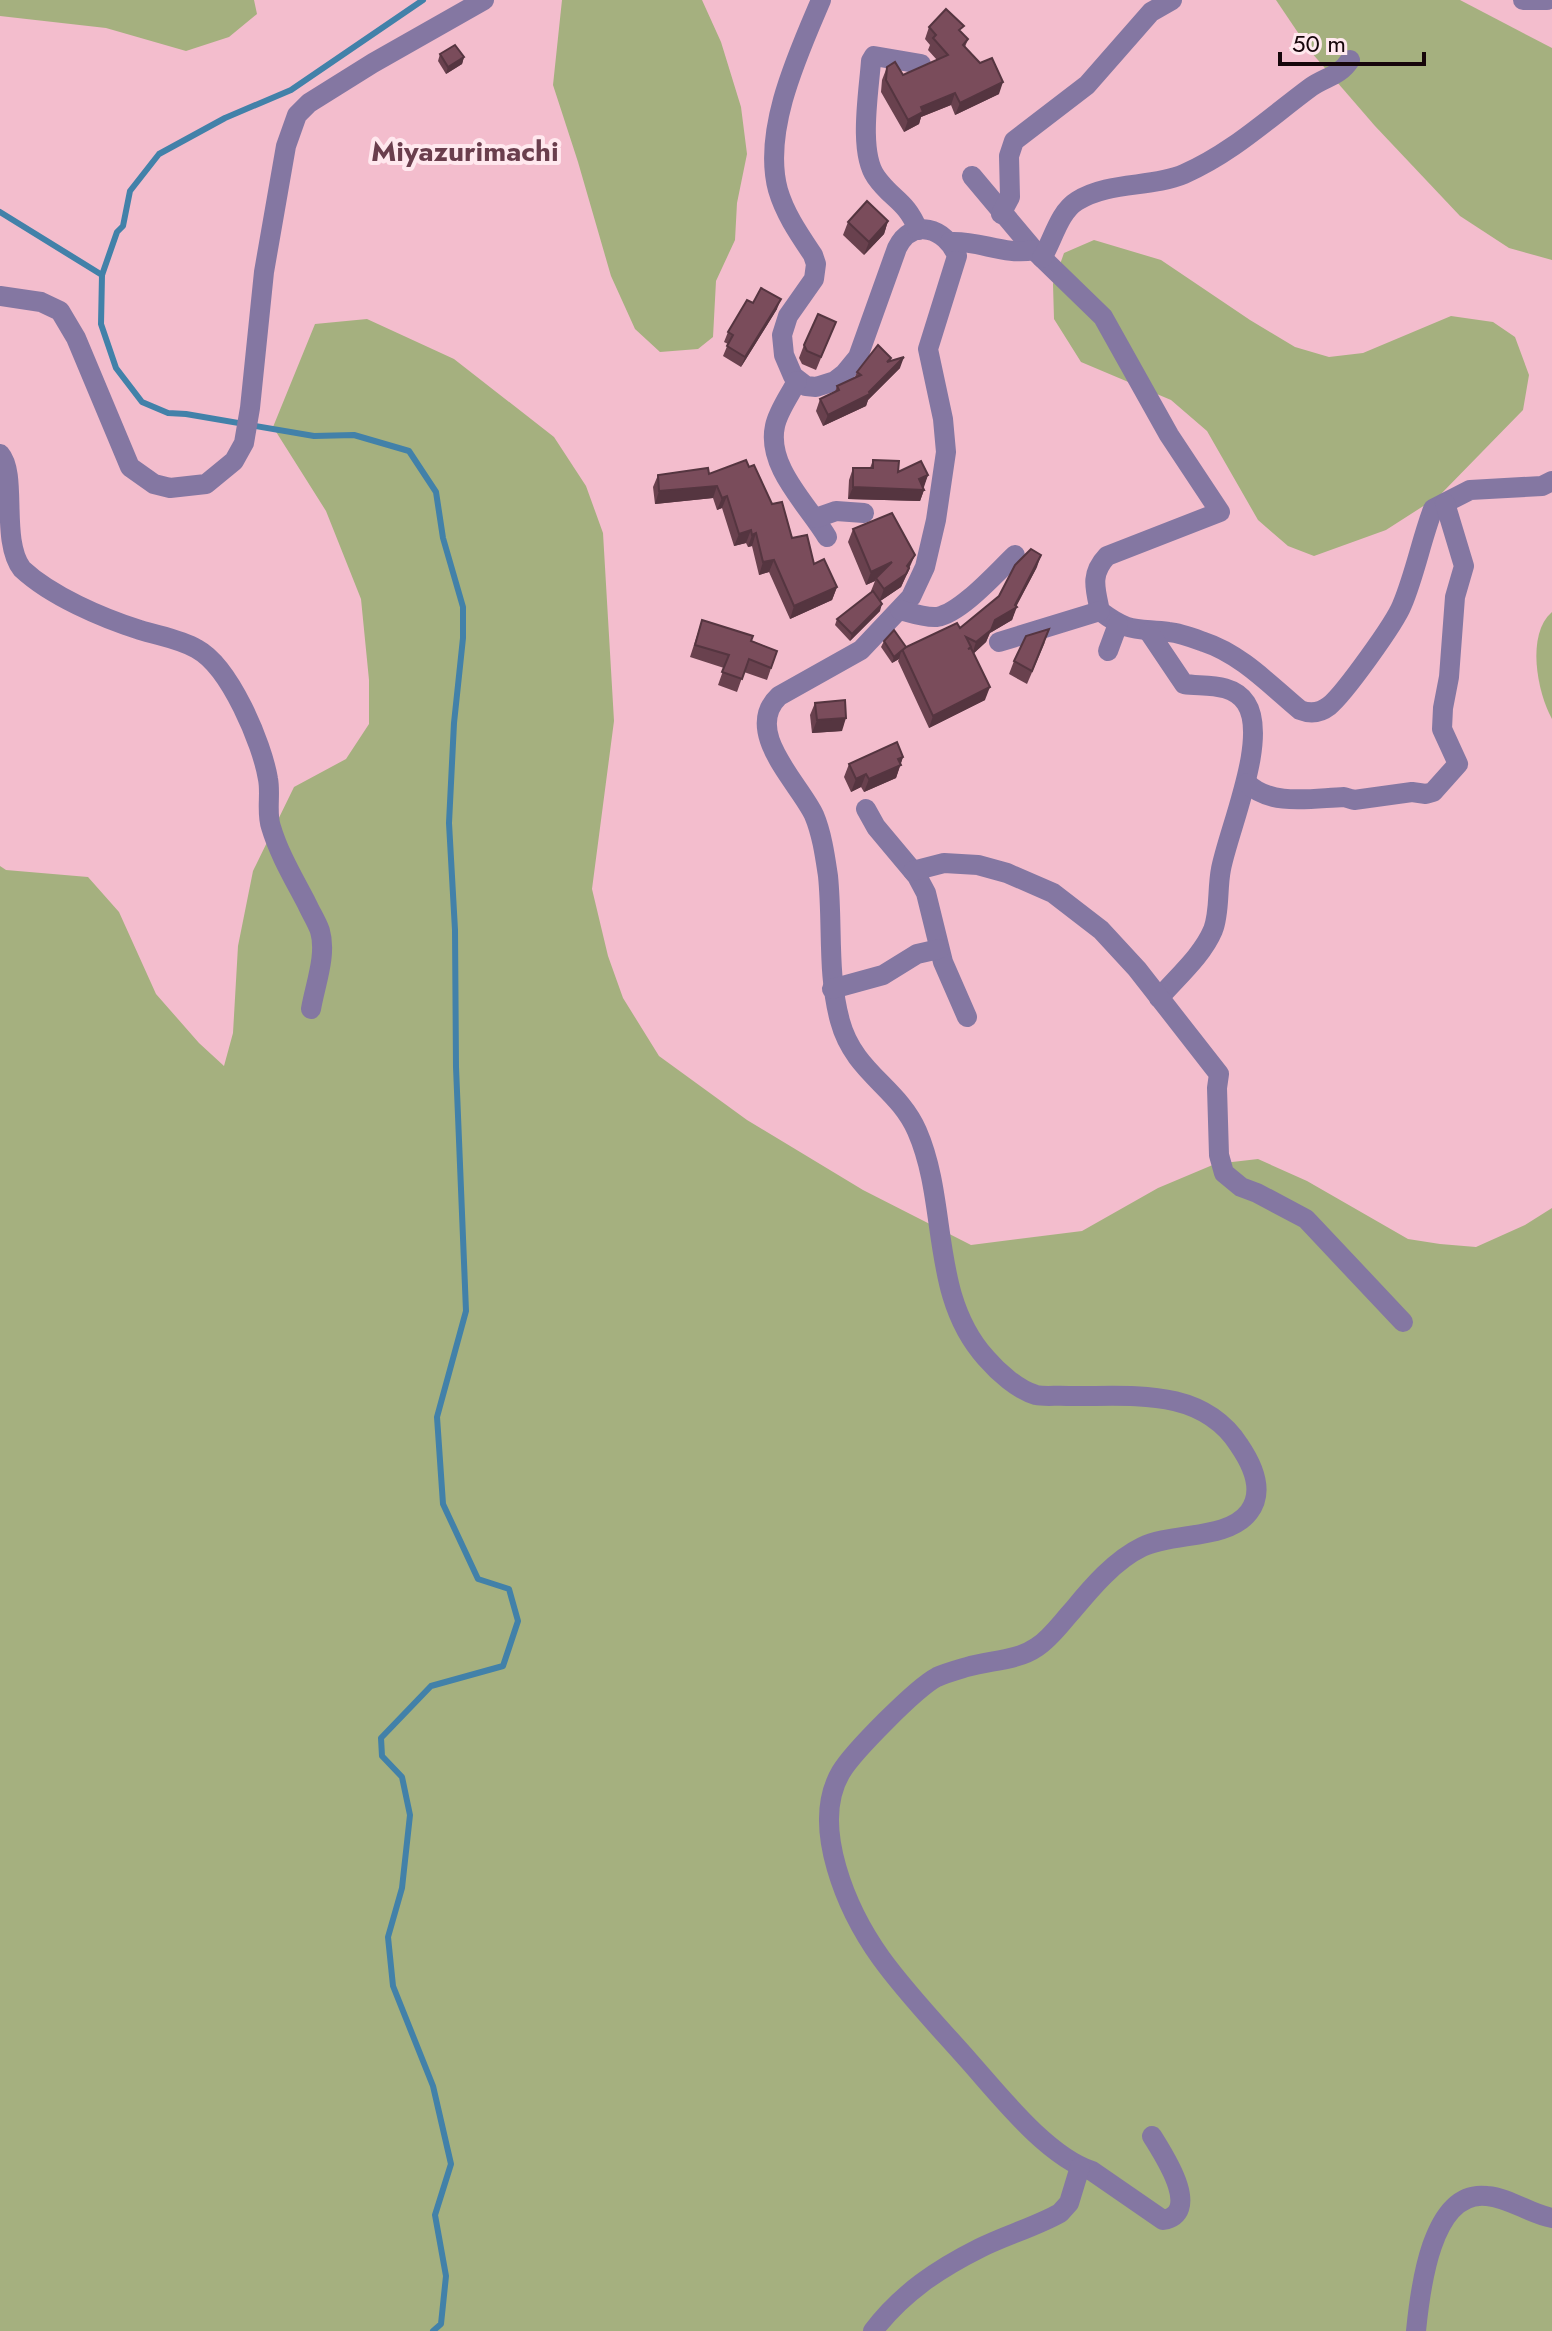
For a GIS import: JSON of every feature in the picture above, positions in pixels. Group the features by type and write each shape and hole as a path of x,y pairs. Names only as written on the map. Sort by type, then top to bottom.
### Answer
{"street":[{"path":"0,296 41,302 60,311 76,338 130,467 154,484 170,488 206,484 234,461 244,443 264,272 286,146 297,115 309,103 360,71 484,0"},
{"path":"821,0 780,109 775,148 776,179 783,205 816,264 814,279 788,316 782,335 784,355 797,381 816,387 835,381 858,357 905,236 918,230 934,232 950,242 957,256 928,349 943,419 944,466 925,567 911,597 861,650 779,696 766,715 770,740 781,765 813,814 825,852 830,893 832,989 845,1039 854,1056 899,1102 919,1135 929,1170 951,1294 964,1328 984,1356 1007,1378 1036,1395 1152,1397 1181,1401 1208,1413 1235,1438 1255,1471 1253,1508 1242,1519 1219,1530 1159,1540 1135,1550 1110,1571 1041,1645 1025,1654 972,1665 933,1679 903,1704 841,1772 828,1819 832,1850 841,1882 862,1928 881,1959 1003,2099 1048,2144 1080,2167 1092,2171 1163,2220 1172,2219 1179,2203 1178,2183 1152,2136"},
{"path":"1001,214 1010,197 1009,156 1014,141 1087,85 1151,12 1172,0"},
{"path":"1523,0 1547,0"},
{"path":"918,230 907,207 875,176 868,151 867,116 871,61 874,56 921,64"},
{"path":"1038,254 1076,201 1124,185 1183,174 1242,142 1314,85 1343,71 1350,60"},
{"path":"972,176 1001,214 1038,254 1103,317 1169,435 1220,512 1107,556 1097,566 1095,584 1100,611 1118,624 1149,632 1170,632 1208,643 1262,678 1300,710 1307,713 1320,711 1346,688 1401,609 1433,509 1470,490 1542,486 1552,481"},
{"path":"950,242 965,241 1038,254"},
{"path":"797,381 775,427 775,444 781,467 794,491 827,537"},
{"path":"0,454 5,459 7,470 5,526 19,567 43,586 100,615 198,649 226,676 244,707 268,776 271,802 269,823 320,931 322,952 311,1009"},
{"path":"1247,783 1254,790 1276,799 1344,797 1354,800 1412,792 1426,794 1433,792 1458,764 1442,729 1455,597 1464,566 1445,503"},
{"path":"816,518 836,511 864,513"},
{"path":"900,610 939,617 952,611 1015,555"},
{"path":"999,642 1100,611"},
{"path":"1108,651 1118,624"},
{"path":"1149,632 1184,684 1216,684 1244,699 1252,714 1254,732 1247,783 1227,838 1217,888 1216,922 1211,934 1159,998"},
{"path":"866,809 926,893 939,949 967,1017"},
{"path":"913,871 944,863 978,865 1007,873 1053,893 1101,930 1137,969 1219,1074 1219,1155 1224,1173 1241,1187 1306,1219 1403,1322"},
{"path":"832,989 883,975 917,954 939,949"},
{"path":"873,2331 889,2310 916,2285 981,2248 1060,2213 1069,2203 1080,2167"},
{"path":"1416,2331 1425,2272 1441,2223 1451,2208 1466,2198 1486,2195 1552,2218"}],"green space":[{"path":"0,0 254,0 257,14 229,37 186,51 106,28 0,16"},
{"path":"562,0 702,0 721,42 741,107 747,154 737,203 735,240 716,281 713,337 698,349 660,352 635,329 611,276 553,85"},
{"path":"1276,0 1460,0 1552,48 1552,260 1509,248 1460,216 1311,52"},
{"path":"1094,240 1161,260 1295,347 1329,357 1363,353 1451,316 1493,322 1515,337 1529,375 1523,410 1439,496 1386,530 1314,556 1288,546 1258,520 1207,431 1171,400 1081,362 1054,319 1053,284 1064,253"},
{"path":"367,319 454,359 554,437 586,486 603,533 614,721 592,889 608,956 623,998 659,1056 747,1120 863,1190 971,1245 1082,1231 1158,1188 1215,1164 1258,1159 1307,1181 1408,1239 1476,1247 1525,1225 1552,1208 1552,2331 0,2331 0,866 6,870 88,877 119,912 156,994 224,1066 233,1033 238,946 253,871 294,787 346,759 369,724 369,680 361,599 326,511 273,427 315,324"},
{"path":"1552,612 1552,719 1542,694 1537,648 1544,622"}],"building":[{"path":"946,9 964,26 959,30 968,39 963,45 980,63 992,58 1003,82 960,103 955,93 921,107 923,112 908,120 886,80 887,67 895,62 903,75 948,55 933,38 936,35 929,27"},
{"path":"455,45 464,57 448,67 440,54"},
{"path":"867,201 888,221 869,242 848,222"},
{"path":"761,288 781,299 745,357 727,346 733,335 728,332 747,300 753,303"},
{"path":"818,314 836,322 821,357 807,351 804,345"},
{"path":"878,345 891,358 887,362 904,357 870,394 828,415 820,399 839,390 837,386 861,375 857,372"},
{"path":"746,460 749,467 754,465 772,504 782,502 792,538 807,535 814,564 824,559 837,587 794,606 774,560 763,562 756,533 752,535 751,530 739,534 727,496 722,498 717,486 659,491 658,475 708,468 709,474"},
{"path":"873,460 899,461 898,472 921,461 928,475 919,479 924,490 853,487 853,468 873,468"},
{"path":"892,513 915,555 907,566 906,574 884,589 876,578 892,562 871,572 853,529"},
{"path":"1031,549 1041,555 1015,605 1017,607 995,620 991,630 976,642 966,637 971,647 968,649 971,648 990,687 933,716 902,649 957,623 960,628 999,596 1015,565"},
{"path":"873,591 882,604 852,634 837,619"},
{"path":"702,620 753,636 751,641 777,651 771,668 749,659 742,679 722,672 729,655 695,645"},
{"path":"1049,629 1032,671 1014,661 1026,636"},
{"path":"894,630 906,647 894,657 884,641"},
{"path":"845,700 846,718 817,720 815,703"},
{"path":"897,742 903,757 898,759 901,765 869,779 866,774 856,779 849,764"}],"waterway":[{"path":"423,0 291,90 225,118 159,154 130,191 123,226 117,232 102,275 101,324 116,368 142,402 168,413 314,436 354,435 409,451 436,492 443,538 463,607 449,823 466,1311 437,1417 443,1504 478,1579 509,1589 518,1621 503,1666 431,1686 381,1738 382,1756 402,1777 410,1815 402,1888 388,1937 393,1986 433,2086 451,2164 435,2215 446,2276 441,2324 433,2331"},
{"path":"0,212 102,275"}],"district":[{"name":"Miyazurimachi","path":"465,151"}]}
